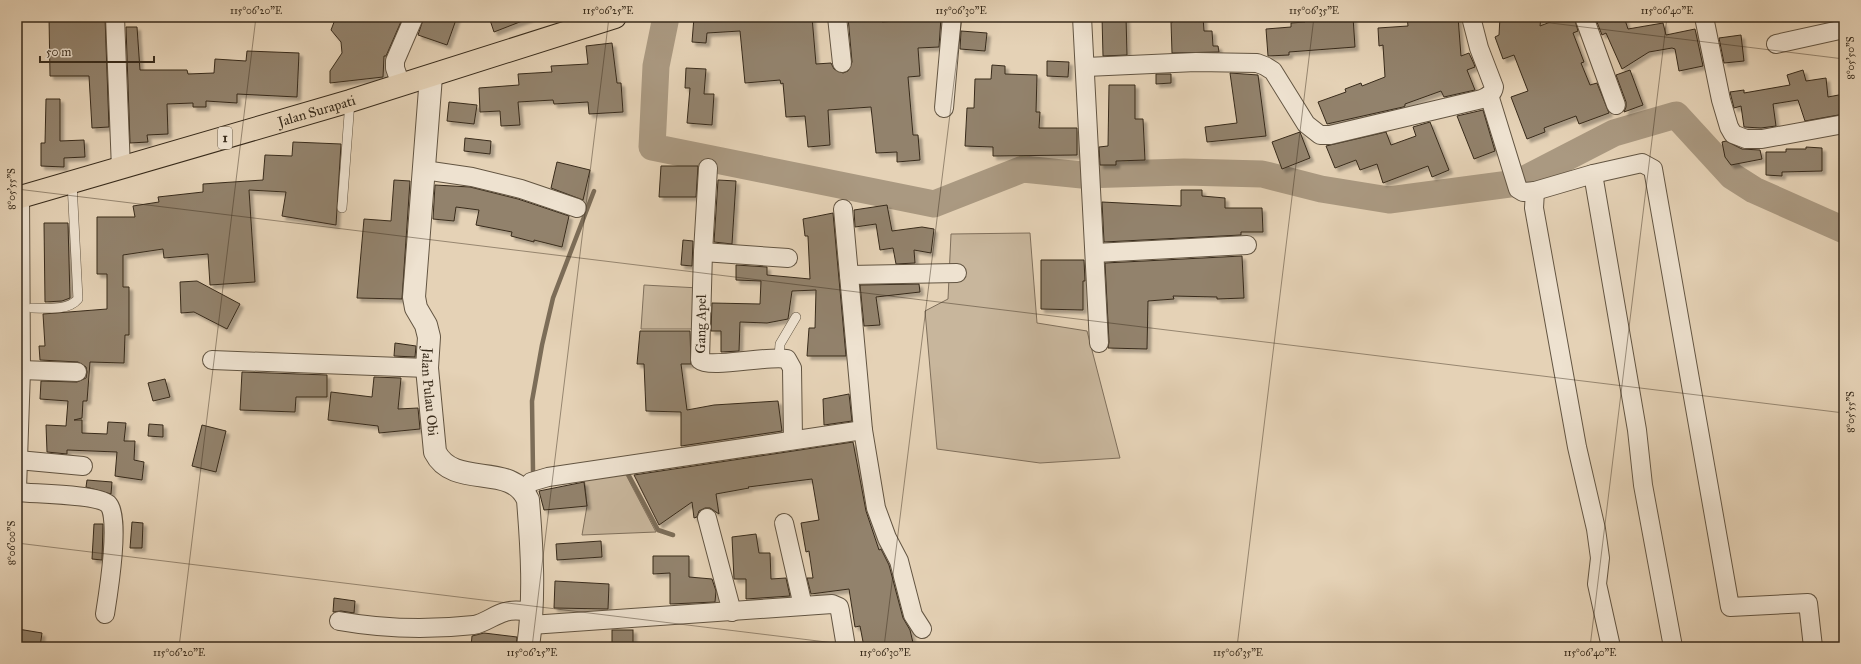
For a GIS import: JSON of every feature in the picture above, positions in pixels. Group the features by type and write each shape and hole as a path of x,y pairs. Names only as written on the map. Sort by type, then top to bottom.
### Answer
{"highway":[{"name":"Jalan Surapati","path":"18,197 121,169 350,101 615,17"}],"street":[{"path":"115,17 121,169"},
{"path":"401,85 395,68 395,61 414,17"},
{"path":"837,17 842,63"},
{"path":"944,108 952,17"},
{"path":"1082,17 1086,67 1099,343"},
{"path":"1086,67 1196,62 1257,63 1274,71 1306,124 1320,135 1330,135 1482,99 1493,92 1494,87 1479,48 1472,17"},
{"path":"1584,17 1616,105"},
{"path":"1704,17 1721,100 1729,127 1733,134 1746,139 1762,139 1844,124"},
{"path":"1776,44 1844,29"},
{"name":"Jalan Pulau Obi","path":"432,76 414,298 416,308 426,325 429,336 427,368 435,452 440,462 450,469 532,484"},
{"path":"1489,95 1513,168 1526,190 1534,208 1577,447 1596,529 1600,558 1597,584 1611,647"},
{"path":"1526,190 1642,163 1653,169 1730,607 1808,603 1813,647"},
{"name":"Gang Apel","path":"708,168 703,252 700,360 711,364 779,357"},
{"path":"424,170 472,177 508,185 577,208"},
{"path":"1593,174 1637,430 1643,485 1673,647"},
{"path":"17,489 21,370 18,197"},
{"path":"843,209 863,430 876,508 887,538 899,561 913,615 922,629"},
{"path":"1095,253 1247,245"},
{"path":"703,252 788,258"},
{"path":"850,275 957,273"},
{"path":"779,357 787,359 792,368 793,439"},
{"path":"212,360 427,368"},
{"path":"21,370 77,372"},
{"path":"528,647 532,618 531,536 528,500 532,484 623,466 793,439 863,430"},
{"path":"18,453 83,466"},
{"path":"17,492 93,498 109,504 112,510 114,523 114,541 105,614"},
{"path":"707,518 732,612"},
{"path":"784,523 803,606"},
{"path":"339,621 361,625 419,628 474,625 511,611 532,618 732,612 832,604 839,607 846,647"}],"lane":[{"path":"342,208 350,101"},
{"path":"32,308 67,306 74,304 78,299 72,183"},
{"path":"779,357 780,344 796,317"}],"shaded area":[{"path":"1030,233 1037,323 1087,331 1120,458 1040,463 937,449 925,311 948,299 951,234"},
{"path":"644,285 699,288 697,329 641,329"},
{"path":"624,471 656,532 582,535 587,506 584,476"}],"building":[{"path":"49,17 105,17 109,127 92,128 89,76 50,76"},
{"path":"336,17 403,17 386,56 384,56 383,77 330,83 330,71 342,53 341,42 331,30"},
{"path":"424,17 457,17 447,45 418,35"},
{"path":"489,17 530,17 530,18 494,32"},
{"path":"694,17 754,17 754,19 812,17 816,64 831,63 834,69 843,73 848,71 852,62 848,17 870,17 871,20 882,19 882,22 909,20 909,18 941,17 939,47 918,48 920,76 908,77 913,135 918,135 920,160 897,162 897,152 876,153 871,107 828,110 830,145 808,147 805,116 786,117 783,83 781,84 780,80 745,83 740,31 707,33 706,43 692,42"},
{"path":"1102,17 1126,17 1127,55 1103,56"},
{"path":"1173,17 1203,17 1204,31 1212,31 1213,46 1218,46 1219,52 1172,53 1171,22 1173,22"},
{"path":"1305,17 1353,17 1355,47 1289,52 1289,55 1268,56 1266,29 1291,27 1291,23 1305,22"},
{"path":"1407,17 1419,17 1419,19 1458,17 1461,56 1469,53 1474,64 1475,67 1467,70 1475,90 1444,97 1441,91 1405,104 1403,107 1327,124 1318,102 1346,92 1345,89 1361,83 1362,86 1385,77 1383,45 1379,46 1378,28 1408,26"},
{"path":"1500,17 1541,17 1540,26 1563,17 1574,17 1578,31 1573,33 1584,62 1581,63 1590,85 1597,83 1609,113 1579,124 1576,116 1544,128 1545,132 1527,139 1511,97 1528,91 1514,55 1503,59 1495,37 1499,35"},
{"path":"1595,17 1624,17 1628,29 1663,23 1666,35 1695,29 1703,66 1679,71 1675,49 1672,48 1649,52 1622,69 1606,33 1602,35"},
{"path":"126,27 137,27 140,70 187,70 188,74 214,73 215,59 246,61 247,51 299,53 297,97 237,94 237,103 206,101 206,107 193,107 193,103 167,104 168,134 147,135 148,142 130,143"},
{"path":"961,31 987,33 985,51 960,49"},
{"path":"1741,35 1744,61 1724,63 1719,38"},
{"path":"612,43 617,83 621,83 623,112 589,114 588,102 554,104 553,100 518,102 520,125 501,126 500,111 480,112 479,88 519,85 518,74 552,72 551,66 588,64 586,46"},
{"path":"1047,61 1069,62 1068,77 1047,76"},
{"path":"992,65 1005,66 1005,74 1037,75 1036,112 1040,112 1039,128 1077,128 1077,155 993,156 993,147 965,146 967,108 974,108 975,79 991,79"},
{"path":"686,68 706,69 704,94 714,94 712,125 687,123 690,88 685,88"},
{"path":"1630,70 1643,105 1624,112 1626,102 1616,75"},
{"path":"1803,70 1806,81 1826,78 1828,97 1844,94 1844,114 1805,121 1798,100 1773,104 1776,126 1761,128 1744,127 1741,106 1734,108 1730,92 1744,90 1744,93 1790,85 1787,75"},
{"path":"1230,73 1258,75 1266,136 1207,142 1205,127 1237,123"},
{"path":"1156,74 1171,74 1171,83 1156,84"},
{"path":"1109,85 1135,85 1135,119 1143,119 1145,160 1116,161 1116,165 1100,165 1099,147 1108,146"},
{"path":"46,99 60,99 60,141 84,140 85,157 64,158 64,167 41,166 41,143 45,143"},
{"path":"449,102 477,105 474,124 447,121"},
{"path":"1483,110 1495,151 1474,159 1457,116"},
{"path":"1430,122 1449,170 1432,177 1428,166 1383,183 1377,164 1360,170 1356,160 1335,168 1326,146 1386,132 1391,145 1416,136 1413,127"},
{"path":"1300,132 1310,158 1282,169 1272,142"},
{"path":"465,138 491,141 490,154 464,151"},
{"path":"1726,141 1742,149 1760,150 1762,159 1731,165 1725,157 1722,142"},
{"path":"293,142 341,144 336,225 282,216 286,192 249,190 255,282 210,285 208,254 164,258 163,249 123,255 123,287 129,287 129,335 125,335 124,363 90,362 87,401 83,401 82,418 74,420 82,420 82,433 107,434 108,422 126,423 124,441 135,441 134,460 144,462 142,480 115,476 117,452 67,450 67,454 47,452 46,425 66,426 68,401 40,399 41,381 77,382 86,378 87,372 86,367 78,362 40,360 39,346 45,346 43,314 107,309 107,274 97,274 97,217 135,217 133,206 159,202 158,197 203,192 203,184 263,180 265,155 292,156"},
{"path":"1806,147 1822,148 1822,171 1782,172 1782,176 1766,175 1766,152 1786,152 1786,149 1806,149"},
{"path":"557,162 590,170 583,200 551,188"},
{"path":"661,166 698,166 696,197 659,197"},
{"path":"394,180 410,181 402,299 357,298 364,219 391,221"},
{"path":"718,180 736,181 732,244 714,242"},
{"path":"435,185 470,187 518,199 569,216 562,247 511,236 512,232 476,225 479,210 456,207 454,221 433,219"},
{"path":"1181,190 1202,190 1202,196 1225,198 1225,208 1262,208 1263,232 1241,232 1241,235 1104,242 1102,202 1181,206"},
{"path":"887,205 892,231 922,227 934,229 931,253 914,250 915,263 896,264 893,248 880,250 876,224 855,227 854,210"},
{"path":"833,213 846,356 807,356 809,328 815,328 816,290 792,291 788,319 767,323 740,322 739,351 721,352 721,331 711,331 712,303 760,304 761,281 736,280 736,265 767,267 767,275 810,279 808,236 805,236 803,219"},
{"path":"44,223 68,223 70,298 62,301 45,302"},
{"path":"683,240 693,241 692,266 681,265"},
{"path":"1242,256 1244,298 1217,299 1217,297 1173,296 1174,299 1148,301 1147,349 1108,348 1109,342 1105,263"},
{"path":"1041,260 1084,260 1085,281 1083,281 1083,310 1041,309"},
{"path":"197,281 240,304 227,329 194,312 181,313 180,282"},
{"path":"919,284 920,292 876,297 880,325 864,326 860,285"},
{"path":"640,331 690,331 691,364 681,364 687,410 714,405 778,401 782,431 681,446 681,412 646,411 644,364 637,364"},
{"path":"395,343 416,346 415,357 394,356"},
{"path":"242,372 327,375 327,397 296,397 295,412 240,410"},
{"path":"374,377 401,378 398,409 418,408 420,429 379,433 378,426 328,420 331,392 372,397"},
{"path":"165,379 170,397 153,401 148,383"},
{"path":"849,394 852,421 824,425 823,399"},
{"path":"149,424 163,425 163,437 148,436"},
{"path":"202,425 226,431 216,472 192,466"},
{"path":"853,442 866,511 879,550 881,549 889,565 903,618 910,630 914,647 864,647 860,626 855,627 849,589 811,594 807,578 813,578 809,551 806,552 801,523 819,520 812,479 748,487 749,488 716,494 719,514 710,508 705,508 699,511 697,517 694,518 692,502 659,525 634,475"},
{"path":"87,480 112,482 111,494 86,487"},
{"path":"584,482 587,506 544,510 539,491"},
{"path":"132,522 143,523 142,548 130,548"},
{"path":"94,524 103,524 102,560 92,559"},
{"path":"756,534 759,553 770,553 771,579 786,578 790,596 746,599 746,579 734,579 732,537"},
{"path":"601,541 602,557 557,560 556,544"},
{"path":"653,556 689,556 689,577 712,579 716,591 715,602 670,604 670,573 653,574"},
{"path":"555,581 609,584 608,609 554,608"},
{"path":"334,598 355,601 354,613 341,611 333,612"},
{"path":"18,629 42,633 40,647 17,647"},
{"path":"612,630 633,630 633,647 612,647"},
{"path":"484,633 517,637 516,647 471,647 472,636"}],"waterway":[{"path":"666,17 656,66 652,147 934,204 1023,169 1082,175 1184,172 1262,174 1321,189 1389,200 1517,183 1614,133 1676,115 1732,176 1754,190 1844,230"},
{"path":"536,477 533,471 532,401 542,345 553,298 594,191"},
{"path":"624,470 627,472 658,530 673,535"}]}
